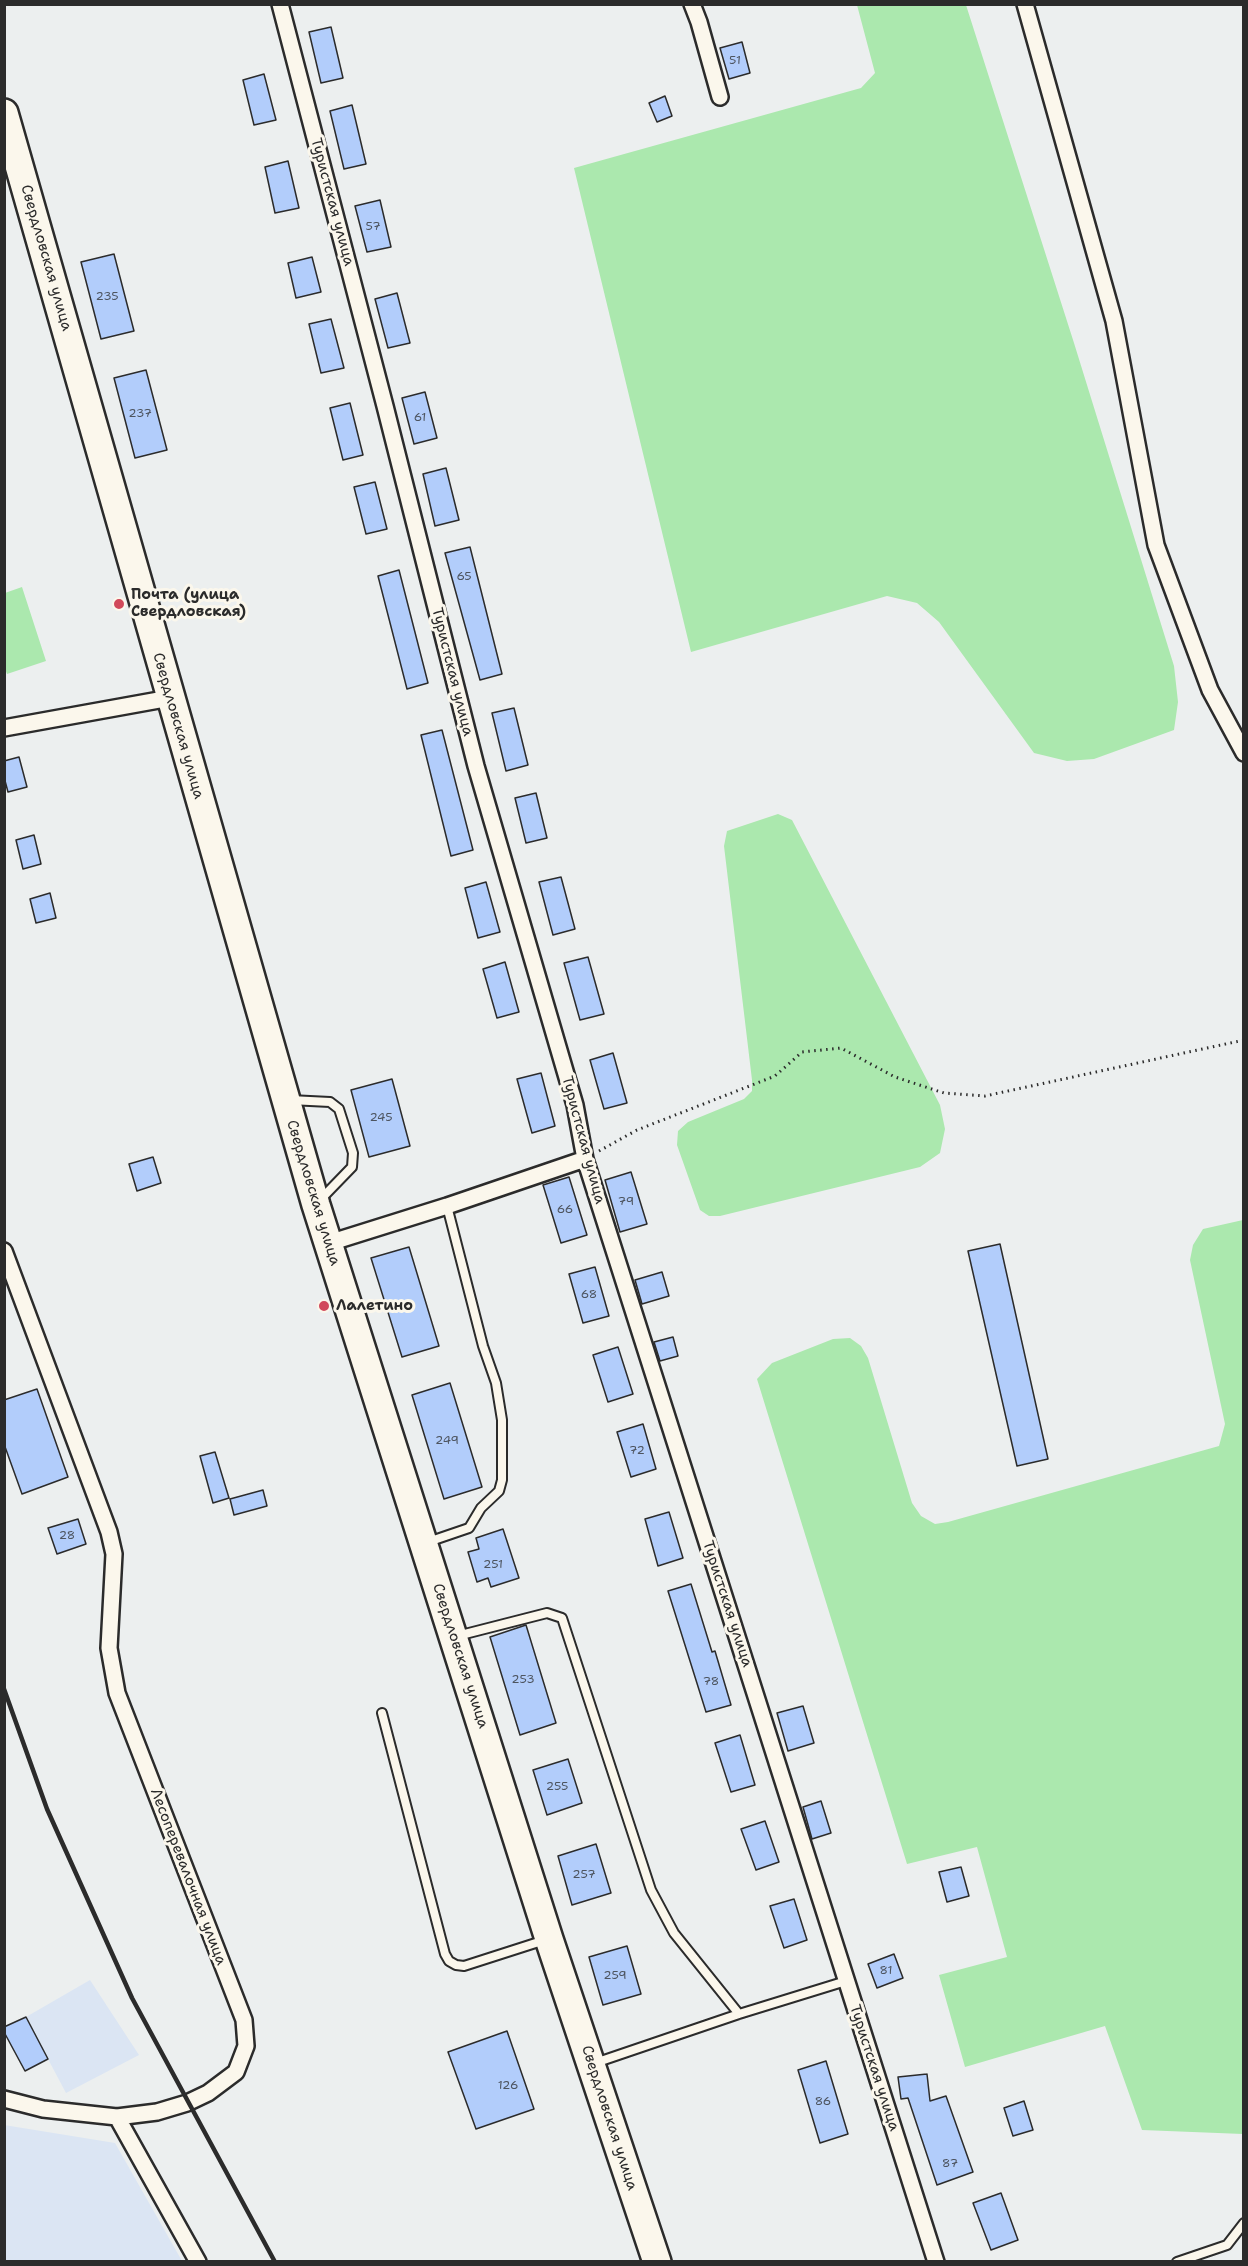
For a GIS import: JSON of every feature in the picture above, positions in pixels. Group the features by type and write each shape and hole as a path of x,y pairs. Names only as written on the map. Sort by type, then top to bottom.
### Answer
{"highway":[{"name":"Свердловская улица","path":"4,113 316,1205 549,1939 657,2262"}],"street":[{"name":"Туристская улица","path":"280,4 476,766 575,1105 585,1160 936,2262"},
{"path":"692,4 720,97"},
{"path":"1025,4 1114,321 1156,545 1210,690 1244,753"},
{"path":"4,728 170,698"},
{"path":"329,1243 585,1160"},
{"name":"Лесоперевалочная улица","path":"4,1251 109,1532 114,1554 109,1648 117,1694 244,2020 246,2046 236,2072 208,2093 188,2103 157,2112 117,2117 43,2109 4,2099"},
{"path":"117,2117 198,2262"}],"lane":[{"path":"284,1099 330,1102 339,1108 353,1153 352,1167 316,1205"},
{"path":"424,1543 469,1528 481,1508 499,1491 502,1480 502,1420 495,1383 483,1346 447,1206"},
{"path":"454,1637 547,1613 561,1618 651,1890 674,1933 739,2014"},
{"path":"382,1713 445,1954 449,1961 464,1966 549,1939"},
{"path":"591,2064 846,1981"},
{"path":"1177,2262 1227,2245 1244,2223"}],"path":[{"path":"585,1160 637,1130 775,1076 802,1052 841,1048 895,1077 944,1093 985,1095 1244,1040"}],"shaded area":[{"path":"90,1980 139,2055 66,2093 48,2059 25,2071 4,2027"},
{"path":"4,2125 115,2143 182,2261 5,2261"}],"green space":[{"path":"857,5 966,5 1174,666 1178,702 1174,730 1094,759 1067,761 1034,753 939,622 917,603 887,596 691,652 574,168 861,88 875,73"},
{"path":"22,587 46,661 7,674 4,666 5,593"},
{"path":"778,814 792,820 940,1105 945,1129 940,1153 920,1167 720,1216 709,1216 700,1210 677,1145 678,1131 688,1122 744,1099 752,1091 724,846 727,831"},
{"path":"1243,1220 1243,2134 1142,2130 1105,2026 965,2067 939,1975 1007,1957 977,1847 907,1864 757,1379 772,1363 833,1339 850,1338 861,1346 868,1358 912,1503 921,1516 935,1524 1219,1446 1225,1424 1190,1260 1193,1245 1203,1229"}],"building":[{"path":"331,27 343,78 321,83 309,32"},
{"path":"742,42 750,73 729,79 720,48"},
{"path":"264,74 276,120 254,125 243,80"},
{"path":"665,96 672,116 657,122 649,103"},
{"path":"352,105 366,164 344,169 330,111"},
{"path":"288,161 299,208 275,213 265,167"},
{"path":"380,200 391,247 367,252 355,206"},
{"path":"114,254 134,331 101,339 81,262"},
{"path":"312,257 321,292 296,298 288,263"},
{"path":"397,293 410,343 388,348 375,299"},
{"path":"331,319 344,368 321,373 309,324"},
{"path":"146,370 167,450 135,458 114,378"},
{"path":"425,392 437,438 414,444 402,398"},
{"path":"350,403 363,455 343,460 330,408"},
{"path":"446,468 459,520 435,526 423,474"},
{"path":"375,482 387,529 366,534 354,487"},
{"path":"470,547 502,674 480,680 445,553"},
{"path":"399,570 428,683 407,689 378,576"},
{"path":"514,708 528,765 506,771 492,713"},
{"path":"442,730 473,850 451,856 421,735"},
{"path":"19,757 27,787 8,792 4,777 4,761"},
{"path":"536,793 547,838 526,843 515,798"},
{"path":"34,835 41,864 23,869 16,840"},
{"path":"561,877 575,929 553,935 539,882"},
{"path":"486,882 500,932 478,938 465,888"},
{"path":"50,893 56,918 36,923 30,899"},
{"path":"588,957 604,1014 580,1020 564,963"},
{"path":"505,962 519,1012 497,1018 483,969"},
{"path":"613,1053 627,1103 604,1109 590,1060"},
{"path":"541,1073 555,1126 532,1133 517,1079"},
{"path":"392,1079 410,1146 369,1157 351,1090"},
{"path":"153,1157 161,1183 137,1191 129,1164"},
{"path":"631,1172 647,1224 620,1232 605,1180"},
{"path":"569,1177 587,1235 561,1243 543,1185"},
{"path":"1000,1244 1048,1459 1017,1466 968,1251"},
{"path":"409,1247 439,1346 402,1357 371,1258"},
{"path":"595,1267 609,1316 583,1323 569,1274"},
{"path":"662,1272 669,1296 642,1304 635,1280"},
{"path":"673,1337 678,1356 660,1361 654,1342"},
{"path":"618,1347 633,1394 608,1402 593,1355"},
{"path":"450,1383 482,1487 444,1499 412,1395"},
{"path":"37,1389 68,1477 22,1494 4,1444 4,1400"},
{"path":"643,1424 656,1469 631,1477 617,1432"},
{"path":"215,1452 229,1498 213,1503 200,1456"},
{"path":"263,1490 267,1506 234,1515 230,1499"},
{"path":"669,1512 683,1558 658,1566 645,1519"},
{"path":"78,1519 86,1544 57,1554 48,1528"},
{"path":"503,1529 519,1578 491,1587 488,1578 477,1582 468,1552 479,1549 476,1538"},
{"path":"691,1584 731,1705 706,1712 668,1591"},
{"path":"526,1625 556,1723 520,1735 490,1637"},
{"path":"803,1706 814,1743 788,1751 777,1713"},
{"path":"740,1735 755,1785 731,1792 715,1743"},
{"path":"568,1759 582,1803 547,1815 533,1770"},
{"path":"821,1801 831,1833 812,1839 803,1807"},
{"path":"765,1821 779,1862 756,1870 741,1829"},
{"path":"596,1844 611,1893 572,1905 558,1856"},
{"path":"961,1867 969,1896 947,1902 939,1872"},
{"path":"794,1899 807,1940 784,1948 770,1906"},
{"path":"627,1946 641,1994 603,2005 589,1957"},
{"path":"894,1954 903,1978 877,1988 868,1964"},
{"path":"26,2017 48,2059 25,2071 4,2032 4,2027"},
{"path":"507,2031 534,2109 476,2129 448,2052"},
{"path":"826,2061 848,2134 820,2143 798,2070"},
{"path":"927,2074 930,2101 946,2096 973,2172 937,2185 908,2098 901,2099 898,2077"},
{"path":"1024,2101 1033,2130 1013,2136 1004,2108"},
{"path":"1001,2193 1018,2240 991,2250 973,2203"}],"railway":[{"path":"4,1689 47,1809 132,1998 275,2262"}],"place":[{"name":"Почта (улица Свердловская)","path":"119,604"},
{"name":"Лалетино","path":"324,1306"}]}
